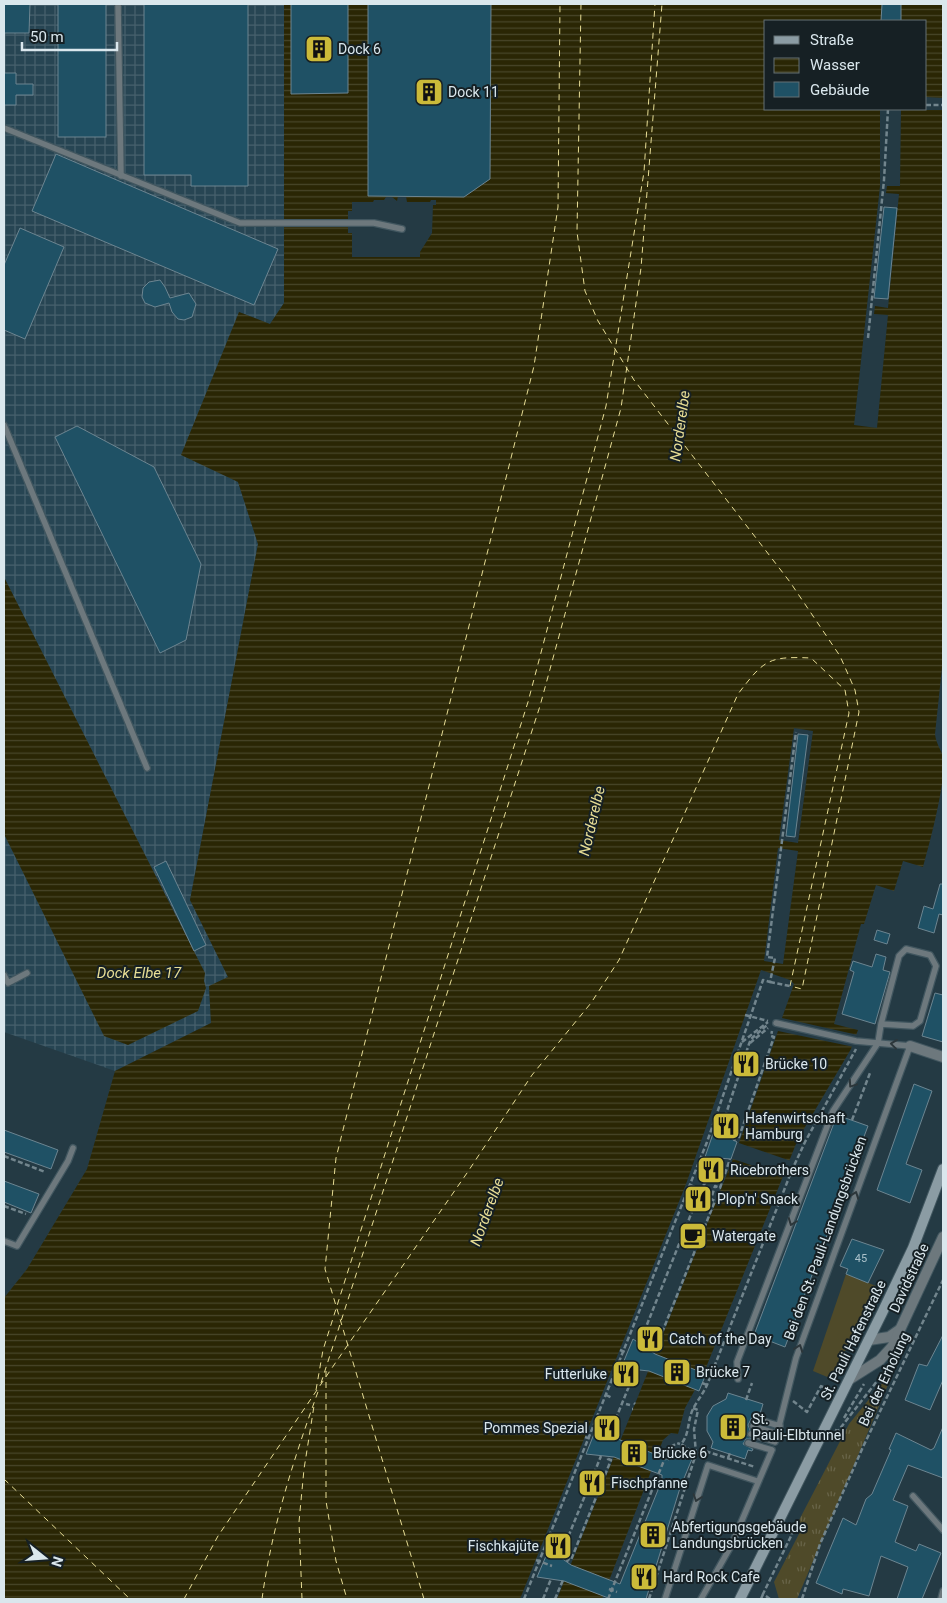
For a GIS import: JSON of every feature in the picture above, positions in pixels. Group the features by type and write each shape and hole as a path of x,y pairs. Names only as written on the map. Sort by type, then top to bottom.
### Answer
{"main road":[{"name":"St. Pauli Hafenstraße","path":"740,1599 913,1248 943,1169"}],"street":[{"path":"910,1046 943,1057"},
{"name":"Davidstraße","path":"850,1379 873,1365 888,1352 943,1237"},
{"name":"Davidstraße","path":"869,1340 889,1337 899,1330"}],"lane":[{"path":"118,4 121,176"},
{"path":"4,128 240,223 374,222 402,229"},
{"path":"4,425 146,768"},
{"path":"738,1379 738,1362 833,1111 878,1042 881,1024 899,956 906,949 930,955 936,966 920,1021 913,1026 881,1024"},
{"path":"4,975 8,983 27,973"},
{"path":"773,1022 856,1041 910,1046"},
{"name":"Bei den St. Pauli-Landungsbrücken","path":"751,1434 775,1442 780,1426 785,1395 796,1358 910,1046"},
{"path":"4,1241 18,1246 68,1161 73,1148"},
{"path":"756,1419 780,1426"},
{"path":"754,1426 778,1434"},
{"path":"701,1599 731,1546 772,1450 748,1443"},
{"path":"665,1599 708,1465 758,1481"},
{"path":"913,1496 943,1530"},
{"path":"941,1599 943,1591"}],"path":[{"path":"927,105 943,105"},
{"path":"868,338 884,180 888,110"},
{"path":"770,982 775,958 767,957 796,732"},
{"path":"524,1599 606,1395 621,1351 690,1185 763,980 790,986"},
{"path":"745,1015 765,1020"},
{"path":"741,1043 773,1022"},
{"path":"767,1027 751,1039 724,1120 735,1129 733,1140 736,1136 739,1137 774,1037 771,1036 772,1031"},
{"path":"681,1444 688,1430 693,1408 707,1385 790,1170 857,1046 856,1041"},
{"path":"852,1120 871,1071"},
{"path":"726,1136 730,1125"},
{"path":"4,1156 45,1172"},
{"path":"645,1347 646,1327 701,1189 714,1170 719,1158"},
{"path":"651,1350 655,1350 715,1201 711,1199 712,1193 715,1186 720,1188 730,1158"},
{"path":"690,1185 697,1188"},
{"path":"4,1206 34,1218"},
{"name":"Bei der Erholung","path":"802,1599 820,1544 943,1280"},
{"path":"908,1336 916,1335"},
{"path":"621,1351 627,1353"},
{"path":"826,1427 839,1425 859,1394 873,1365"},
{"path":"826,1427 838,1431 889,1365"},
{"path":"610,1433 636,1370"},
{"path":"702,1383 707,1385"},
{"path":"746,1400 752,1383"},
{"path":"785,1395 807,1412 821,1386 829,1390"},
{"path":"606,1395 612,1398"},
{"path":"626,1404 633,1406"},
{"path":"649,1599 687,1476 696,1454 694,1429 698,1410 693,1408"},
{"path":"608,1599 610,1589 670,1448 677,1443 696,1454"},
{"path":"696,1454 704,1451 764,1470"},
{"path":"728,1458 730,1453"},
{"path":"560,1557 601,1456"},
{"path":"567,1562 568,1559 571,1560 611,1460 608,1457"},
{"path":"760,1599 792,1534"},
{"path":"538,1561 552,1566"},
{"path":"543,1599 551,1579"},
{"path":"555,1599 562,1580"},
{"path":"610,1589 617,1592"},
{"path":"763,1594 770,1599"}],"shaded area":[{"path":"4,4 284,4 284,303 270,324 239,312 238,482 258,544 190,900 228,977 209,987 211,1023 115,1071 4,1032"}],"green space":[{"path":"846,1274 876,1286 832,1379 813,1371"},
{"path":"896,1366 797,1599 779,1599 774,1582 800,1532 796,1526 849,1424"}],"water":[{"name":"Norderelbe","path":"284,4 943,4 943,658 935,734 943,756 944,766 937,811 923,867 903,861 894,891 876,885 864,924 861,924 834,1024 858,1030 851,1049 798,1139 703,1375 685,1408 678,1434 671,1433 663,1440 602,1599 4,1599 4,1298 27,1269 87,1169 115,1071 211,1023 209,986 228,977 190,900 258,544 238,482 181,455 239,312 270,324 284,303"},
{"name":"Dock Elbe 17","path":"4,577 205,973 204,981 206,988 198,1011 128,1045 104,1036 4,834"}],"pier":[{"path":"927,97 943,98 943,110 927,110"},
{"path":"880,110 901,110 900,186 887,186 886,193 899,194 888,308 875,306 874,314 888,315 877,428 854,425 880,186"},
{"path":"398,196 406,196 407,202 430,202 431,200 436,200 436,205 433,205 432,233 420,252 420,257 352,257 352,233 348,233 348,211 352,211 352,202 373,202 374,200 384,200 386,197 392,197 397,201"},
{"path":"794,728 813,731 798,843 779,840"},
{"path":"778,848 798,851 783,964 764,961"},
{"path":"761,970 790,980 794,984 782,1018 858,1035 854,1047 778,1031 739,1143 791,1161 786,1177 733,1159 557,1599 520,1599 686,1184"}],"building":[{"path":"4,4 30,4 29,33 4,33"},
{"path":"58,4 106,4 106,137 58,137"},
{"path":"144,4 248,4 248,186 191,186 191,175 144,175"},
{"name":"Dock 6","path":"291,4 348,4 348,93 291,94"},
{"name":"Dock 11","path":"368,4 491,4 490,179 464,197 368,196"},
{"path":"882,4 901,4 901,20 881,20"},
{"path":"4,73 16,73 16,84 33,84 33,95 16,95 16,105 4,105"},
{"path":"56,154 278,249 254,305 32,211"},
{"path":"884,207 897,208 888,299 874,298"},
{"path":"20,228 64,247 25,339 4,330 4,265"},
{"path":"160,280 170,298 189,293 196,304 192,317 184,320 178,319 172,312 169,303 155,307 145,303 142,297 143,288 149,282"},
{"path":"77,426 154,467 201,564 186,640 160,653 55,437"},
{"path":"798,734 808,735 795,837 786,836"},
{"path":"166,861 206,945 194,951 154,867"},
{"path":"940,884 943,884 943,915 939,914 934,933 918,928 924,906 933,909"},
{"path":"877,930 890,934 887,944 874,940"},
{"path":"876,954 886,957 883,970 890,972 875,1024 842,1014 854,972 850,970 853,961 872,967"},
{"path":"935,993 943,995 943,1042 922,1036"},
{"path":"914,1084 932,1091 906,1164 922,1170 910,1203 877,1190"},
{"path":"837,1115 868,1126 785,1347 754,1335"},
{"path":"715,1128 737,1142 731,1159 705,1157"},
{"path":"4,1130 58,1150 51,1169 4,1152"},
{"path":"4,1181 39,1194 31,1213 4,1202"},
{"path":"852,1239 884,1250 868,1283 846,1274 848,1269 840,1266"},
{"path":"943,1335 943,1380 930,1410 905,1400 919,1364 927,1366"},
{"name":"Brücke 7","path":"633,1339 655,1354 706,1374 699,1391 649,1371 621,1368"},
{"name":"St. Pauli-Elbtunnel","path":"728,1393 763,1404 760,1414 763,1416 753,1415 748,1425 750,1430 747,1435 752,1439 746,1439 743,1444 753,1449 752,1451 748,1450 745,1459 711,1448 713,1442 707,1431 707,1416 713,1406 726,1399"},
{"path":"598,1424 620,1440 669,1460 674,1451 692,1459 680,1488 646,1599 611,1599 564,1581 537,1577 549,1549 571,1565 620,1584 662,1480 662,1475 614,1457 586,1454"},
{"path":"943,1427 943,1478 908,1465 893,1500 908,1506 895,1542 916,1551 919,1544 941,1553 922,1599 897,1599 908,1567 881,1556 869,1596 843,1589 842,1594 816,1583 843,1518 856,1525 866,1499 872,1494 891,1450 889,1449 896,1433 931,1450 934,1448"}],"ferry route":[{"path":"424,1599 325,1269 336,1158 534,366 558,207 560,4"},
{"path":"184,1599 218,1536 336,1362 467,1173 532,1075 591,1003 619,960 738,694 761,667 768,662 785,658 811,658 845,690 849,713 790,986 802,989 859,712 855,690 840,656 790,582 634,380 598,321 585,291 577,232 581,4"},
{"path":"316,1390 323,1350 528,702 606,406 644,172 655,4"},
{"path":"321,1383 540,706 621,408 641,268 662,4"},
{"path":"326,1371 326,1501 336,1561 347,1599"},
{"path":"262,1599 266,1572 285,1492 319,1389"},
{"path":"302,1599 299,1522 304,1469 314,1406"},
{"path":"4,1479 130,1599"}],"place":[{"name":"Dock 6","path":"319,49"},
{"name":"Dock 11","path":"429,92"},
{"name":"Brücke 10","path":"746,1064"},
{"name":"Hafenwirtschaft Hamburg","path":"726,1126"},
{"name":"Ricebrothers","path":"711,1170"},
{"name":"Plop'n' Snack","path":"698,1199"},
{"name":"Watergate","path":"693,1236"},
{"name":"Catch of the Day","path":"650,1339"},
{"name":"Brücke 7","path":"677,1372"},
{"name":"Futterluke","path":"626,1374"},
{"name":"St. Pauli-Elbtunnel","path":"733,1427"},
{"name":"Pommes Spezial","path":"607,1428"},
{"name":"Brücke 6","path":"634,1453"},
{"name":"Fischpfanne","path":"592,1483"},
{"name":"Abfertigungsgebäude Landungsbrücken","path":"653,1535"},
{"name":"Fischkajüte","path":"558,1546"},
{"name":"Hard Rock Cafe","path":"644,1577"}]}
